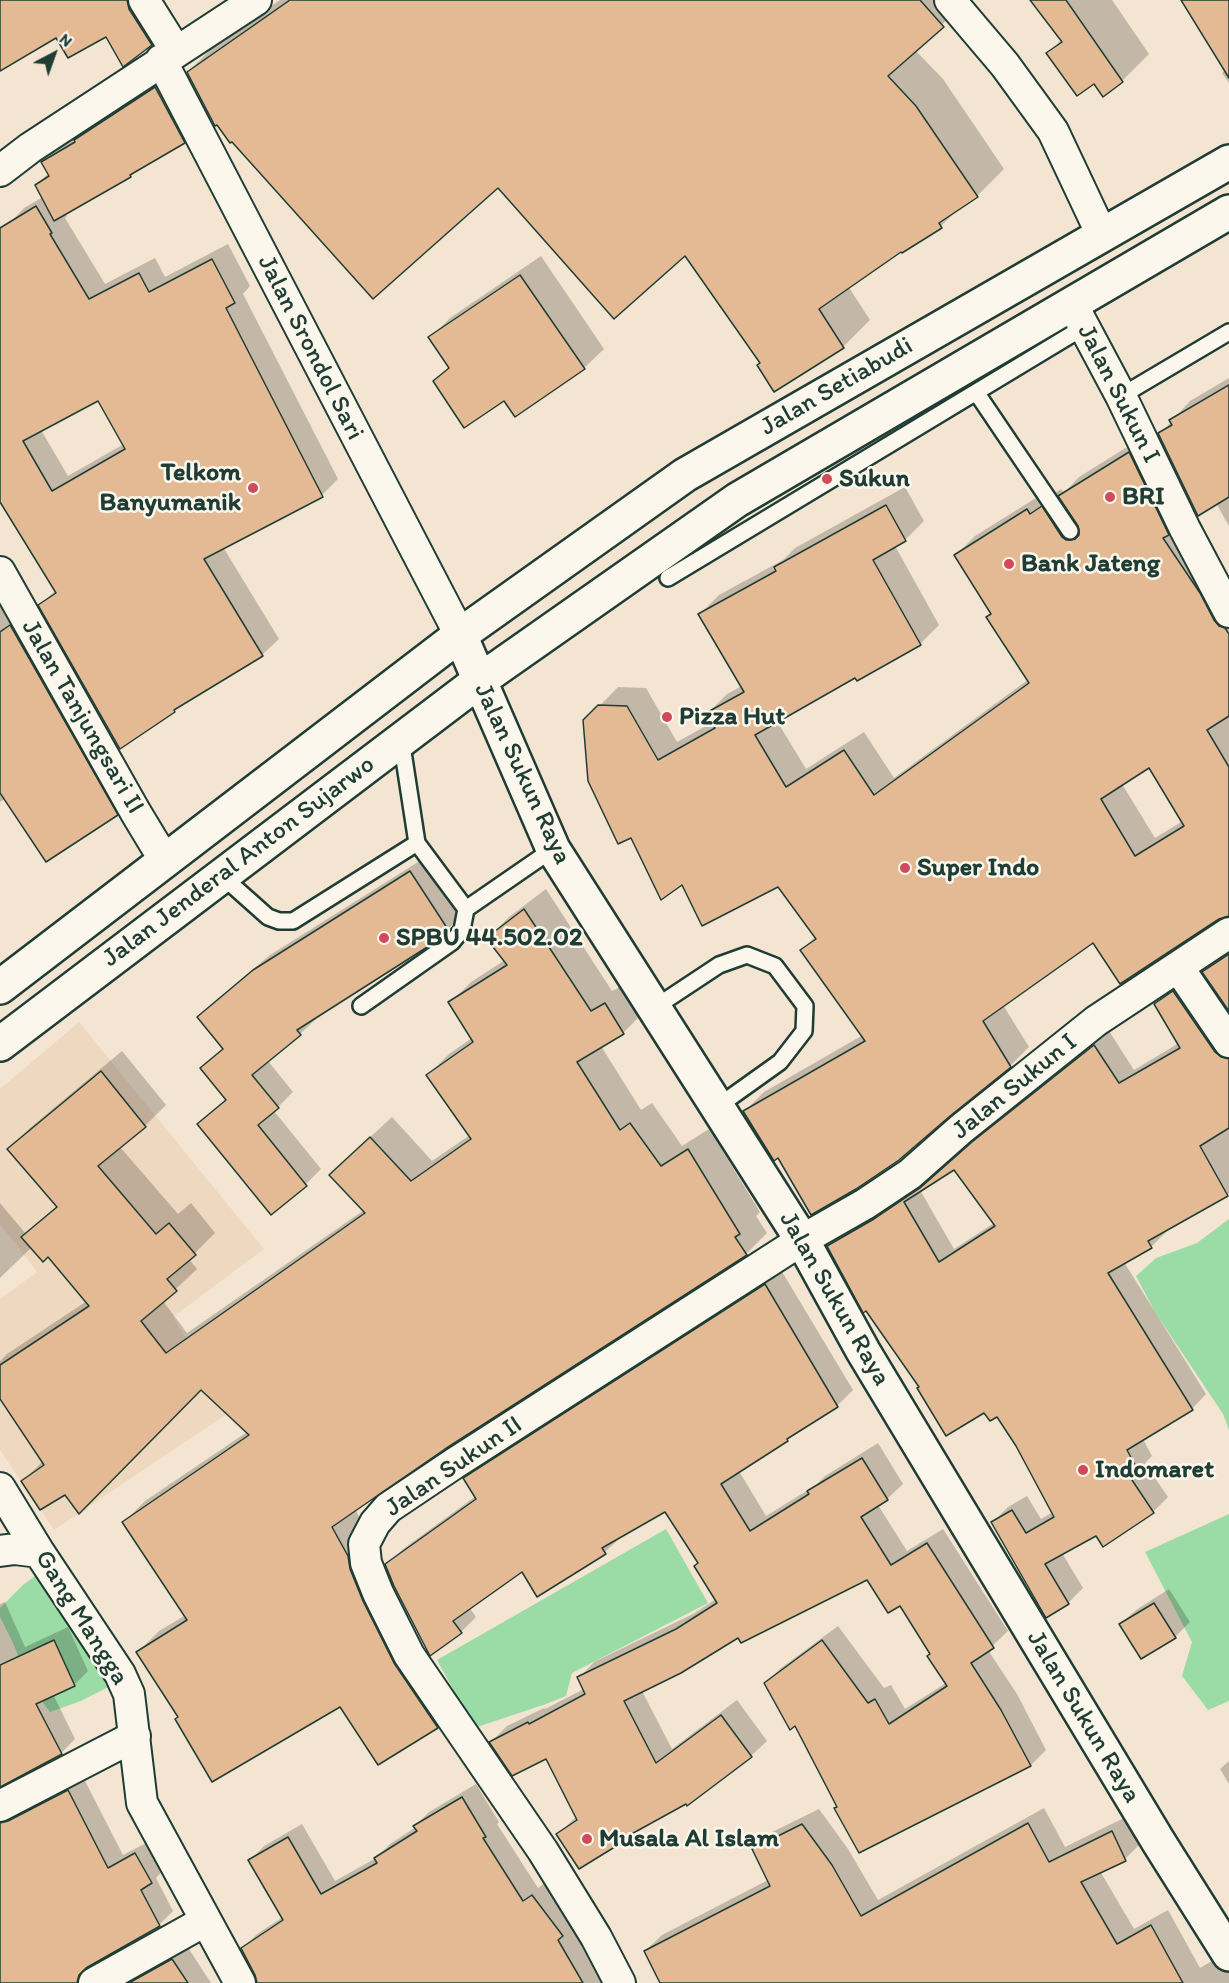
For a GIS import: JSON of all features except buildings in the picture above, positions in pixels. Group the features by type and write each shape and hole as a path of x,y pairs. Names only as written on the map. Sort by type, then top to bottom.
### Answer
{"main road":[{"name":"Jalan Setiabudi","path":"459,635 685,475 1229,162"},
{"name":"Jalan Setiabudi","path":"479,681 736,500 1078,315 1229,212"},
{"name":"Jalan Sukun Raya","path":"459,635 553,849 802,1240 863,1351 1158,1841 1229,1954"},
{"name":"Jalan Jenderal Anton Sujarwo","path":"0,987 459,635"},
{"name":"Jalan Jenderal Anton Sujarwo","path":"0,1044 479,681"}],"street":[{"name":"Jalan Srondol Sari","path":"144,0 169,56 459,635"},
{"path":"0,171 30,148 255,0"},
{"path":"950,0 1005,64 1053,131 1102,235"},
{"name":"Jalan Sukun I","path":"1078,315 1121,396 1185,530 1229,612"},
{"name":"Jalan Tanjungsari II","path":"0,572 165,861"},
{"name":"Jalan Sukun I","path":"802,1240 865,1204 910,1174 961,1129 1096,1021 1229,933"},
{"path":"1178,967 1229,1042"},
{"name":"Jalan Sukun II","path":"620,1983 596,1937 543,1851 409,1656 378,1593 366,1563 364,1544 375,1523 388,1508 802,1240"},
{"name":"Gang Mangga","path":"0,1488 39,1552 120,1674 129,1694 142,1803 148,1818 240,1983"},
{"path":"0,1551 15,1549 39,1552"},
{"path":"0,1806 135,1736"},
{"path":"94,1983 206,1921"}],"lane":[{"path":"668,578 976,392 1078,315"},
{"path":"1121,396 1229,332"},
{"path":"976,392 1070,531"},
{"path":"401,739 417,843 466,909"},
{"path":"222,876 268,917 279,921 292,921 417,843"},
{"path":"361,1006 452,942 462,930 466,909 553,849"},
{"path":"654,1008 719,965 747,955 775,966 805,1006 804,1031 780,1062 717,1107"}],"shaded area":[{"path":"79,1022 264,1249 173,1317 230,1412 54,1530 0,1450 0,1299 37,1272 0,1224 0,1089"}],"green space":[{"path":"1229,1219 1229,1430 1223,1414 1155,1312 1136,1276 1156,1258 1197,1243"},
{"path":"1229,1514 1229,1701 1208,1710 1182,1676 1192,1642 1145,1552"},
{"path":"666,1529 708,1603 572,1673 566,1696 474,1728 437,1660"},
{"path":"39,1573 114,1684 81,1701 50,1712 24,1672 0,1617 0,1608"}],"place":[{"name":"Sukun","path":"827,479"},
{"name":"Telkom Banyumanik","path":"253,488"},
{"name":"BRI","path":"1110,497"},
{"name":"Bank Jateng","path":"1009,564"},
{"name":"Pizza Hut","path":"667,717"},
{"name":"Super Indo","path":"905,868"},
{"name":"SPBU 44.502.02","path":"384,938"},
{"name":"Indomaret","path":"1083,1470"},
{"name":"Musala Al Islam","path":"587,1839"}]}
